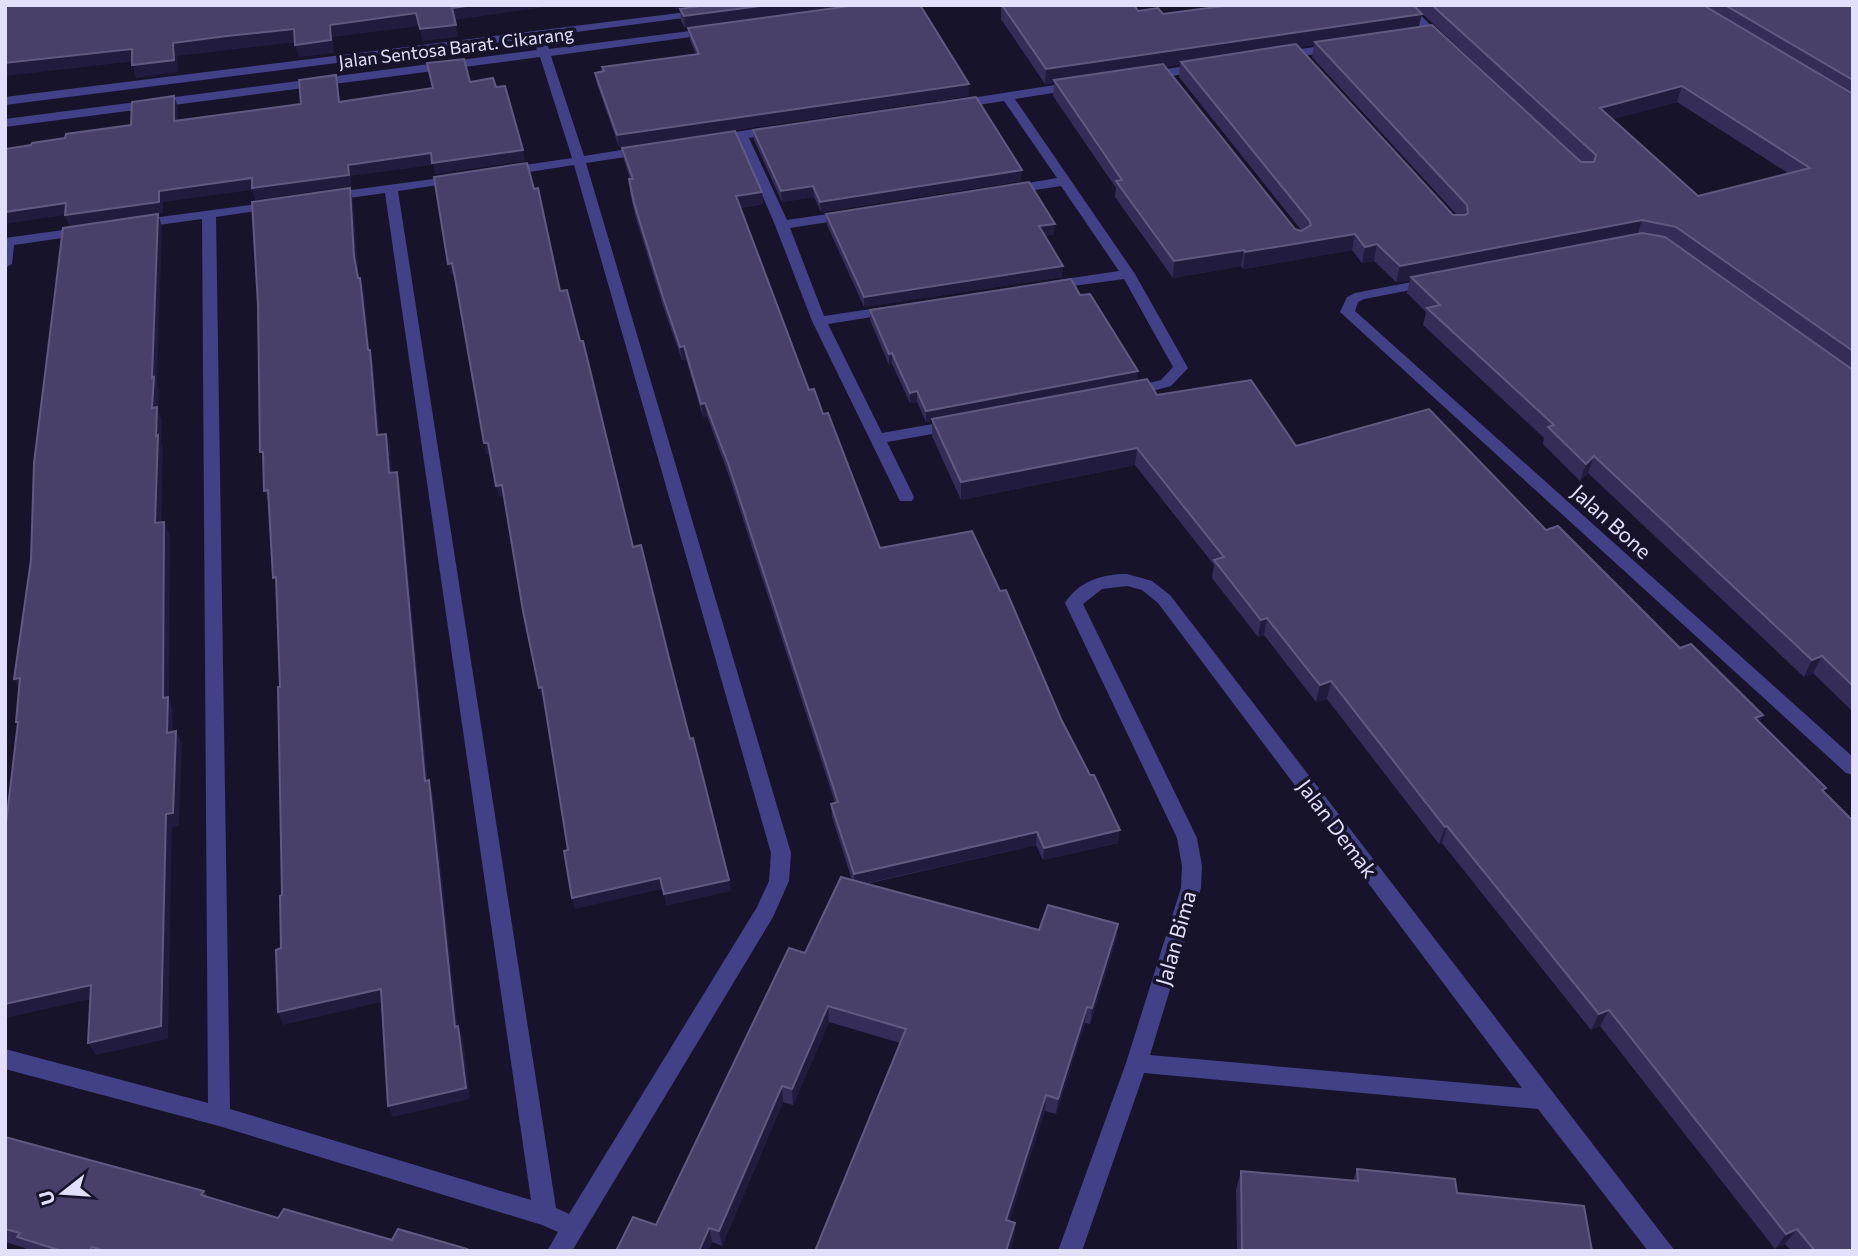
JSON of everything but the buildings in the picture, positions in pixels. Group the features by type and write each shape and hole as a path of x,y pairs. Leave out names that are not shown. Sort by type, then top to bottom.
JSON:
{"street":[{"path":"1403,5 1425,34 1452,52"},
{"name":"Jalan Sentosa Barat. Cikarang","path":"5,101 718,11"},
{"name":"Jalan Sentosa Barat. Cikarang","path":"5,123 721,30"},
{"path":"538,34 579,160 781,853 779,881 766,911 559,1251"},
{"path":"1272,57 1302,58 1352,45"},
{"path":"1140,77 1170,78 1219,65"},
{"path":"940,106 1087,85"},
{"path":"1007,96 1128,274 1181,368 1166,383 1113,395"},
{"path":"701,141 781,129"},
{"path":"741,135 782,225 819,321 906,497"},
{"path":"313,199 660,148"},
{"path":"998,192 1065,181"},
{"path":"391,188 545,1215"},
{"path":"128,225 287,203"},
{"path":"782,225 863,212"},
{"path":"209,214 219,1116"},
{"path":"5,264 7,242 102,229"},
{"path":"1034,288 1128,274"},
{"name":"Jalan Bone","path":"1452,278 1360,296 1352,300 1347,312 1853,768"},
{"path":"819,321 899,309"},
{"path":"879,439 975,421"},
{"name":"Jalan Bima","path":"1070,1251 1137,1063 1191,888 1192,866 1187,838 1076,613 1074,603 1079,594 1116,579"},
{"name":"Jalan Demak","path":"1116,579 1134,580 1150,586 1164,599 1544,1100 1663,1251"},
{"path":"5,1059 219,1116 545,1215 573,1227"},
{"path":"1137,1063 1544,1100"}]}
